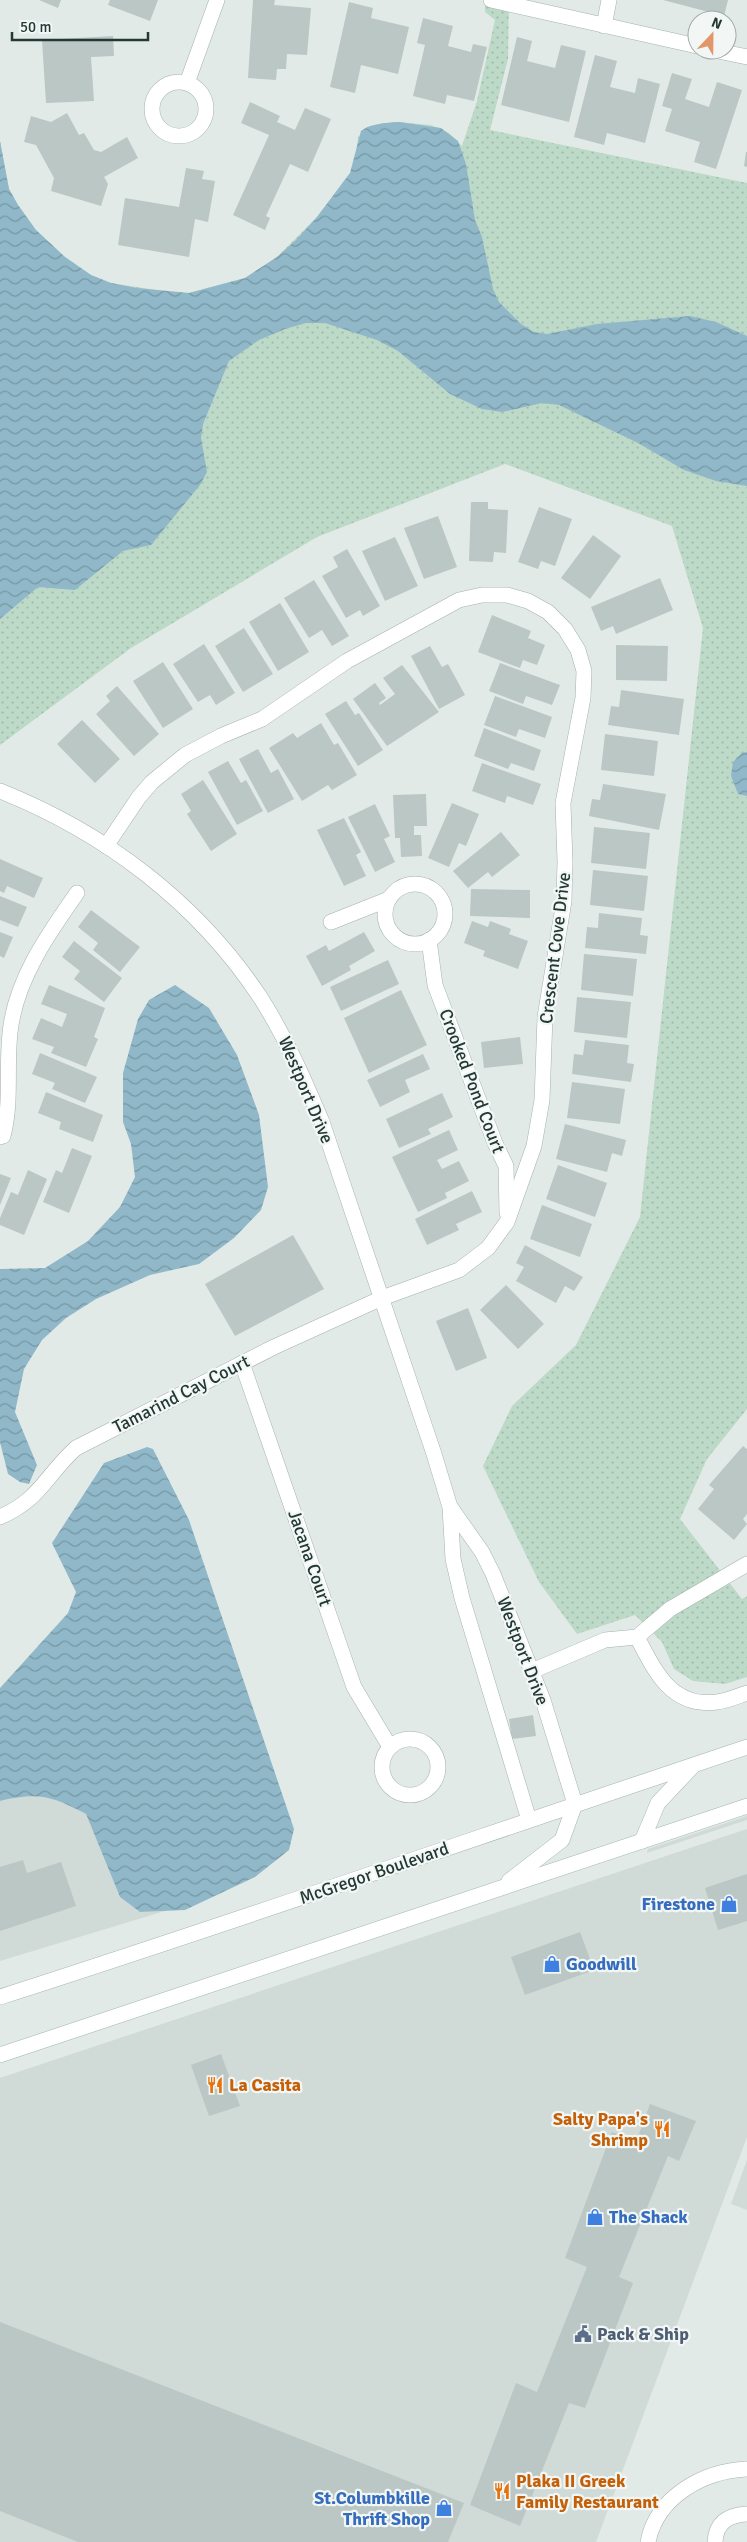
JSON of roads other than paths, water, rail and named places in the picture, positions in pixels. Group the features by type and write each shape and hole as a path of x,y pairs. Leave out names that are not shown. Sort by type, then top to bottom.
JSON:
{"street":[{"path":"186,83 217,0"},
{"path":"490,0 687,44"},
{"path":"604,26 609,0"},
{"name":"Crescent Cove Drive","path":"106,846 139,797 152,782 185,755 221,736 262,719 347,661 393,634 459,600 482,595 507,596 521,599 548,612 565,629 578,650 584,671 584,698 563,804 564,901 544,1017 545,1076 534,1146 507,1222 488,1248 459,1270 382,1298"},
{"name":"Westport Drive","path":"0,791 72,824 106,846 165,890 201,924 230,957 264,1004 302,1074 322,1122 450,1507 453,1560 462,1598 529,1820"},
{"path":"331,922 390,899 400,888 414,884 429,887 440,897 445,916 443,926 429,940 410,943 394,934 386,917 390,899"},
{"path":"0,1137 3,1136 8,1116 5,1031 30,969 51,931 77,893"},
{"name":"Crooked Pond Court","path":"429,940 435,985 494,1142 506,1166 507,1222"},
{"name":"Tamarind Cay Court","path":"0,1517 19,1509 35,1496 61,1461 76,1448 242,1363 382,1298"},
{"name":"Jacana Court","path":"242,1363 354,1688 390,1747"},
{"name":"Westport Drive","path":"450,1507 482,1552 543,1700 575,1804"},
{"path":"532,1671 605,1640 637,1637 670,1609 747,1564"},
{"path":"637,1637 658,1677 678,1695 698,1702 718,1702 747,1693"},
{"name":"McGregor Boulevard","path":"0,1997 193,1936 575,1804 747,1747"},
{"path":"642,1841 658,1803 695,1764"},
{"path":"500,1888 562,1840 575,1804"},
{"path":"1,2053 747,1806"},
{"path":"648,2542 660,2515 674,2498 692,2484 711,2474 747,2469"},
{"path":"715,2542 718,2528 725,2519 735,2515 747,2514"}],"water":[{"path":"399,122 441,128 458,141 466,164 475,220 482,237 493,289 499,302 521,324 534,332 547,334 597,324 690,316 716,322 747,336 747,486 716,481 684,470 638,443 559,405 542,403 502,412 482,409 450,394 398,351 377,340 325,323 306,323 285,329 259,340 229,361 203,424 201,438 207,472 200,485 151,545 123,551 75,590 38,587 0,619 0,141 9,189 36,230 65,257 91,275 111,283 137,288 189,293 245,278 277,257 317,217 350,173 361,131 374,125"},
{"path":"747,752 747,796 738,794 731,776 733,762 742,753"},
{"path":"175,985 209,1008 237,1055 259,1115 268,1187 261,1210 234,1238 199,1264 150,1275 96,1299 66,1318 42,1340 24,1369 15,1412 37,1465 29,1484 20,1482 8,1474 0,1442 0,1269 45,1268 88,1241 120,1207 135,1177 131,1144 123,1122 123,1073 138,1019 149,1000"},
{"path":"147,1447 153,1449 189,1520 294,1829 289,1850 255,1877 185,1910 140,1912 120,1897 86,1814 63,1803 44,1797 13,1798 0,1801 0,1688 68,1613 76,1592 52,1543 104,1463"}],"place":[{"name":"Firestone","path":"729,1904"},
{"name":"Goodwill","path":"552,1964"},
{"name":"La Casita","path":"215,2085"},
{"name":"Salty Papa's Shrimp","path":"662,2129"},
{"name":"The Shack","path":"595,2217"},
{"name":"Pack & Ship","path":"583,2334"},
{"name":"Plaka II Greek Family Restaurant","path":"502,2491"},
{"name":"St.Columbkille Thrift Shop","path":"444,2508"}]}
